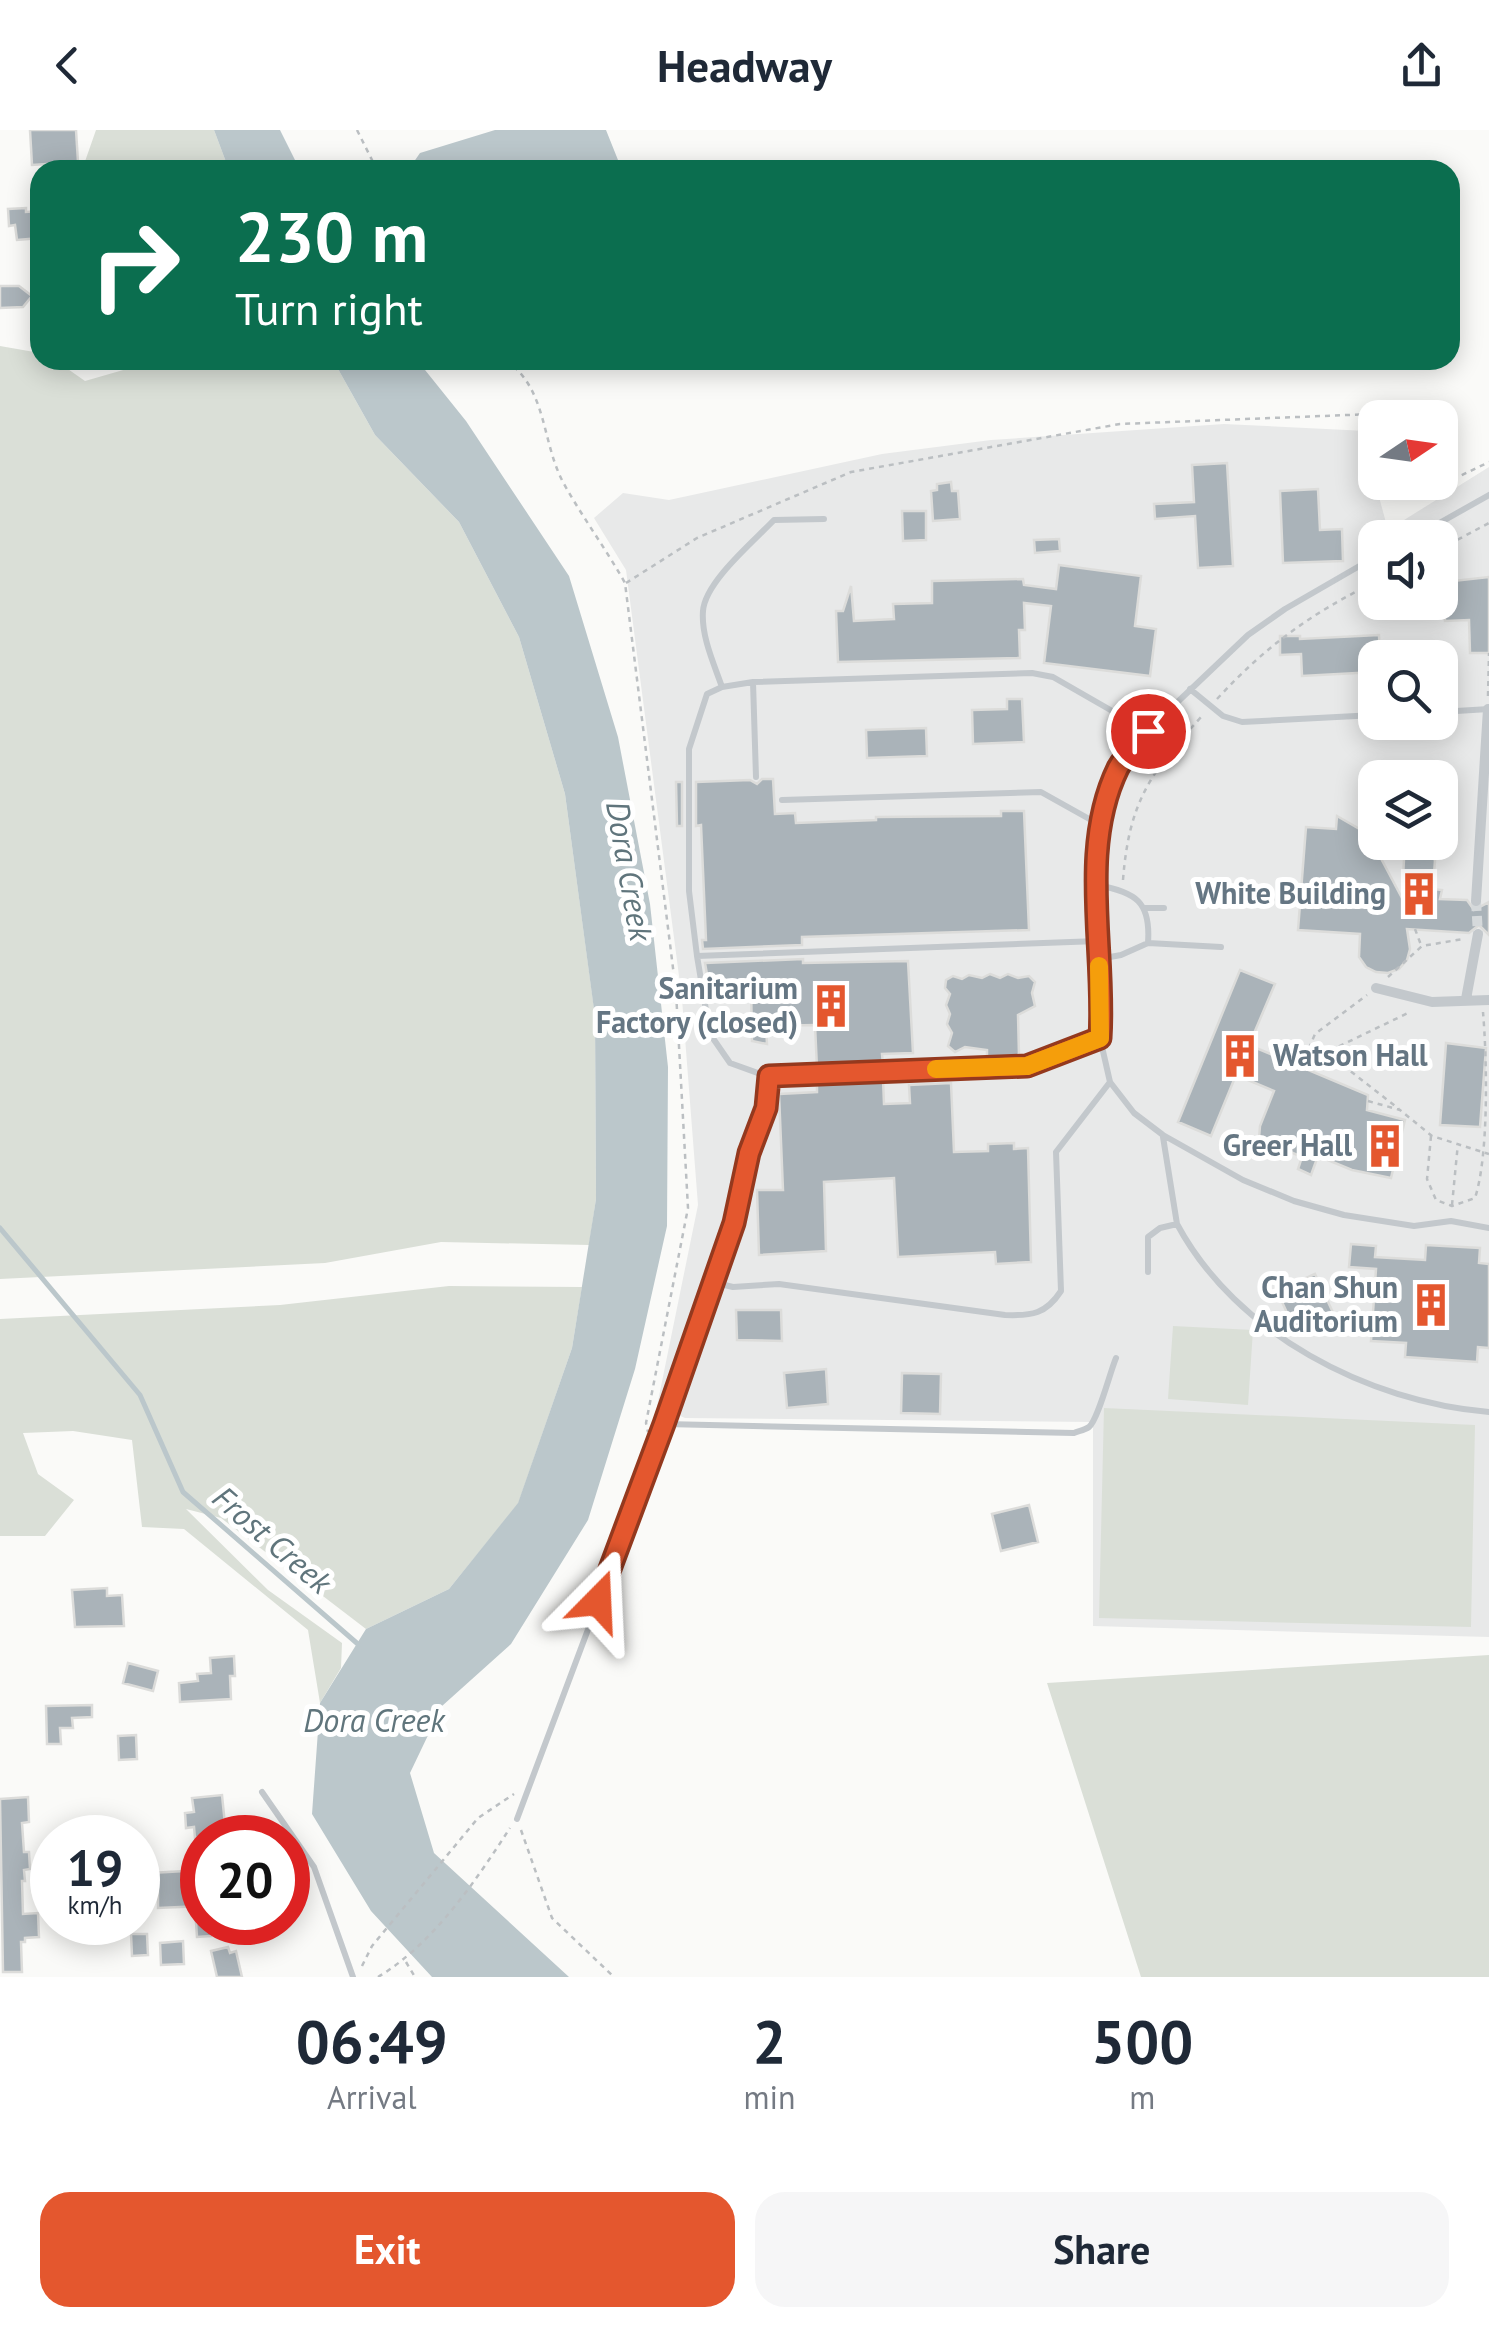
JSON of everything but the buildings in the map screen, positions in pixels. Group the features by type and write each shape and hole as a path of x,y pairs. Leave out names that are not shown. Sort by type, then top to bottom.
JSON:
{"street":[{"path":"1476,901 1489,710"},
{"path":"1466,1000 1478,934"},
{"path":"1376,988 1430,1002 1486,1000"}],"lane":[{"path":"1444,520 1489,495"},
{"path":"722,687 702,612 708,591 774,520 824,519"},
{"path":"1358,568 1248,635 1148,731 1119,766 1100,825 1100,1038 1110,1082 1134,1113 1163,1136 1214,1166 1294,1201 1344,1215 1414,1226 1451,1221 1489,1228"},
{"path":"1100,1038 1027,1066 769,1076 730,1063 710,1034 689,891 689,748 708,694 722,687 754,682 1032,672 1053,676 1148,731"},
{"path":"754,682 756,777"},
{"path":"1190,689 1223,716 1242,722 1358,716"},
{"path":"1458,711 1489,710"},
{"path":"782,800 1041,792 1100,825"},
{"path":"1097,885 1122,890 1146,908 1164,908"},
{"path":"1146,908 1148,944"},
{"path":"698,956 1098,941"},
{"path":"1099,959 1148,944 1222,947"},
{"path":"517,1819 734,1223 749,1153 766,1108 769,1076"},
{"path":"712,1282 733,1287 778,1284 1005,1315 1024,1316 1050,1308 1061,1290 1056,1152 1110,1082"},
{"path":"1163,1136 1178,1224 1190,1249 1221,1286 1292,1346 1388,1392 1454,1409 1489,1412"},
{"path":"1148,1272 1148,1237 1160,1228 1178,1224"},
{"path":"664,1424 1074,1433 1090,1427 1099,1413 1116,1358"},
{"path":"262,1792 314,1867 356,1977"}],"path":[{"path":"357,130 372,160"},
{"path":"520,370 534,389 562,481 625,583 676,992 688,1208 646,1423 653,1454"},
{"path":"625,583 697,538 851,472 1120,424 1358,414"},
{"path":"1458,477 1489,462"},
{"path":"1458,539 1489,523"},
{"path":"1488,652 1489,710"},
{"path":"1415,930 1422,946"},
{"path":"1431,1136 1426,1179 1436,1200 1452,1206 1475,1198 1481,1184 1484,1150 1486,1000"},
{"path":"1303,1061 1430,1002"},
{"path":"1321,1055 1349,1070 1431,1136 1489,1154"},
{"path":"1368,1101 1400,1110"},
{"path":"1452,1206 1458,1142"},
{"path":"356,1977 372,1946 478,1818 529,1784"},
{"path":"378,1977 405,1960 481,1873 517,1819"},
{"path":"517,1819 552,1918 614,1977"},
{"path":"405,1960 415,1977"}],"shaded area":[{"path":"96,130 214,130 225,160 86,160"},
{"path":"0,346 30,351 30,370 69,370 85,381 123,370 339,370 375,435 459,522 519,637 565,794 595,1016 596,1199 589,1245 441,1242 325,1263 0,1279"},
{"path":"1224,424 1358,431 1358,500 1380,500 1385,520 1358,520 1358,620 1458,620 1458,520 1404,520 1436,500 1458,500 1458,486 1489,467 1489,1637 1093,1626 1093,1422 685,1418 657,1406 698,1205 682,999 626,570 594,518 623,493 669,500 882,454 991,440"},
{"path":"449,1286 582,1287 572,1348 518,1504 449,1589 366,1629 221,1518 186,1509 268,1590 342,1643 341,1668 320,1703 308,1630 184,1529 142,1527 132,1440 73,1431 23,1433 38,1474 74,1500 45,1536 0,1536 0,1319 280,1305"},
{"path":"1173,1326 1253,1330 1248,1405 1168,1399"},
{"path":"1104,1408 1475,1425 1471,1627 1099,1618"},
{"path":"1489,1655 1489,1977 1141,1977 1047,1683"}],"water":[{"path":"214,130 280,130 295,160 225,160"},
{"path":"495,130 606,130 618,160 415,160 420,153"},
{"name":"Dora Creek","path":"339,370 425,370 466,421 569,576 618,737 650,904 668,1067 667,1226 635,1369 588,1520 511,1644 442,1706 410,1773 434,1853 569,1977 432,1977 371,1911 312,1814 320,1703 366,1629 449,1589 518,1503 572,1348 596,1199 595,1017 565,794 519,637 459,522 375,435"}],"waterway":[{"name":"Frost Creek","path":"0,1228 140,1395 183,1492 359,1645"}],"tunnel":[{"path":"1476,901 1478,934"}],"slow traffic":[{"path":"936,1069 1027,1066 1100,1038 1099,966"}],"place":[{"name":"White Building","path":"1419,894"},
{"name":"Sanitarium Factory (closed)","path":"831,1006"},
{"name":"Watson Hall","path":"1240,1056"},
{"name":"Greer Hall","path":"1385,1146"},
{"name":"Chan Shun Auditorium","path":"1431,1305"}],"route":[{"path":"598,1601 734,1223 749,1153 766,1108 769,1076 1027,1066 1100,1038 1100,825 1119,766 1148,731"}]}
